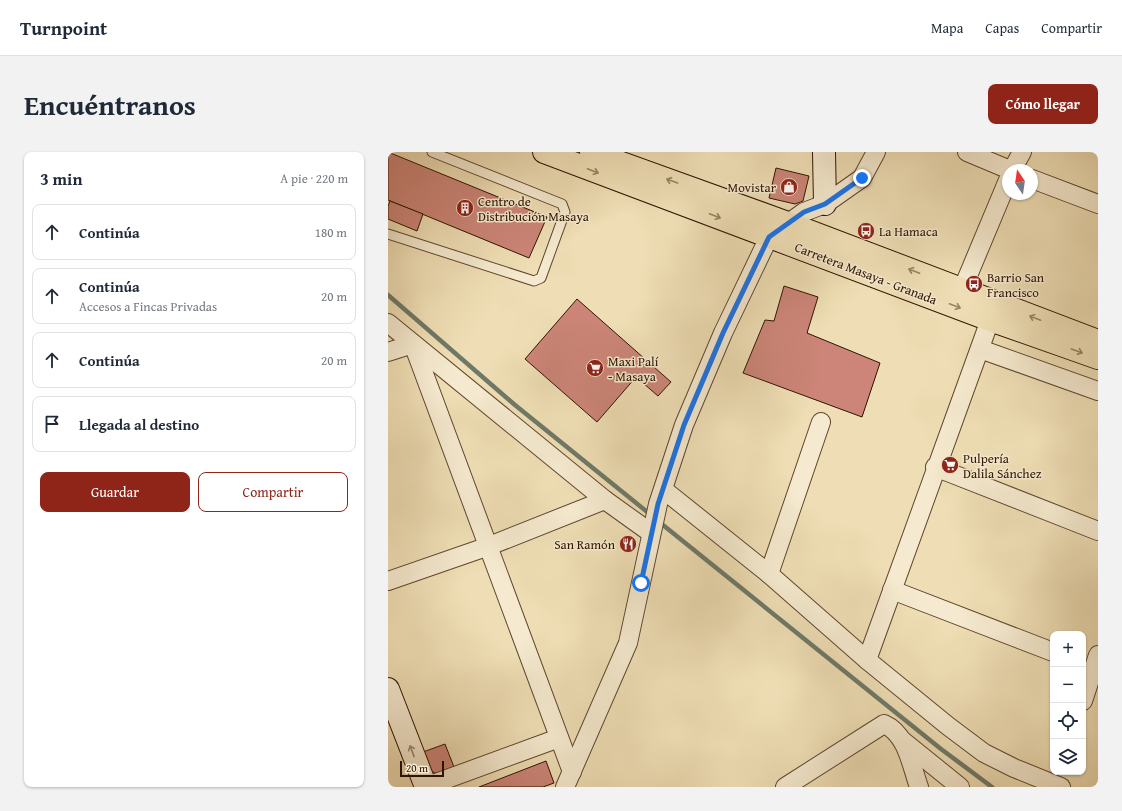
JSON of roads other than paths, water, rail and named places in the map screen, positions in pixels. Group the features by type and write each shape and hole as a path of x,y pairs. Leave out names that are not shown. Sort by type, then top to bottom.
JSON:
{"highway":[{"name":"Carretera Masaya - Granada","path":"544,152 990,320 1098,358"},
{"name":"Carretera Masaya - Granada","path":"591,152 788,223 1098,341"}],"street":[{"path":"824,152 825,204"},
{"path":"569,779 628,643 652,529 684,425 723,333 769,237 804,212 825,204 862,178 876,152"},
{"path":"967,152 1002,166"},
{"path":"1015,164 1022,152"},
{"path":"1038,181 1098,204"},
{"path":"962,290 1002,194"},
{"path":"868,660 935,467 990,320"},
{"path":"388,323 605,500 652,529"},
{"path":"388,352 413,344"},
{"path":"413,344 559,738 569,779"},
{"path":"980,349 1098,391"},
{"path":"769,574 821,422"},
{"path":"935,467 1098,531"},
{"path":"661,497 769,574 868,660 948,726 984,753 1014,768 1060,782"},
{"path":"388,580 489,546 605,500"},
{"path":"892,590 1050,651"},
{"path":"1086,691 1093,664"},
{"path":"388,689 426,787 559,738"},
{"path":"785,787 884,724 893,728 902,739 960,787"},
{"path":"902,739 919,787"}],"lane":[{"path":"388,234 534,281 541,278 565,212 562,204 453,156 432,152"}],"waterway":[{"path":"388,295 515,405 651,515"},
{"path":"658,521 941,749 992,787"}],"place":[{"name":"Movistar","path":"789,187"},
{"name":"Centro de Distribución Masaya","path":"465,208"},
{"name":"La Hamaca","path":"866,231"},
{"name":"Barrio San Francisco","path":"974,284"},
{"name":"Maxi Palí - Masaya","path":"595,368"},
{"name":"Pulpería Dalila Sánchez","path":"950,465"},
{"name":"San Ramón","path":"628,544"}]}
